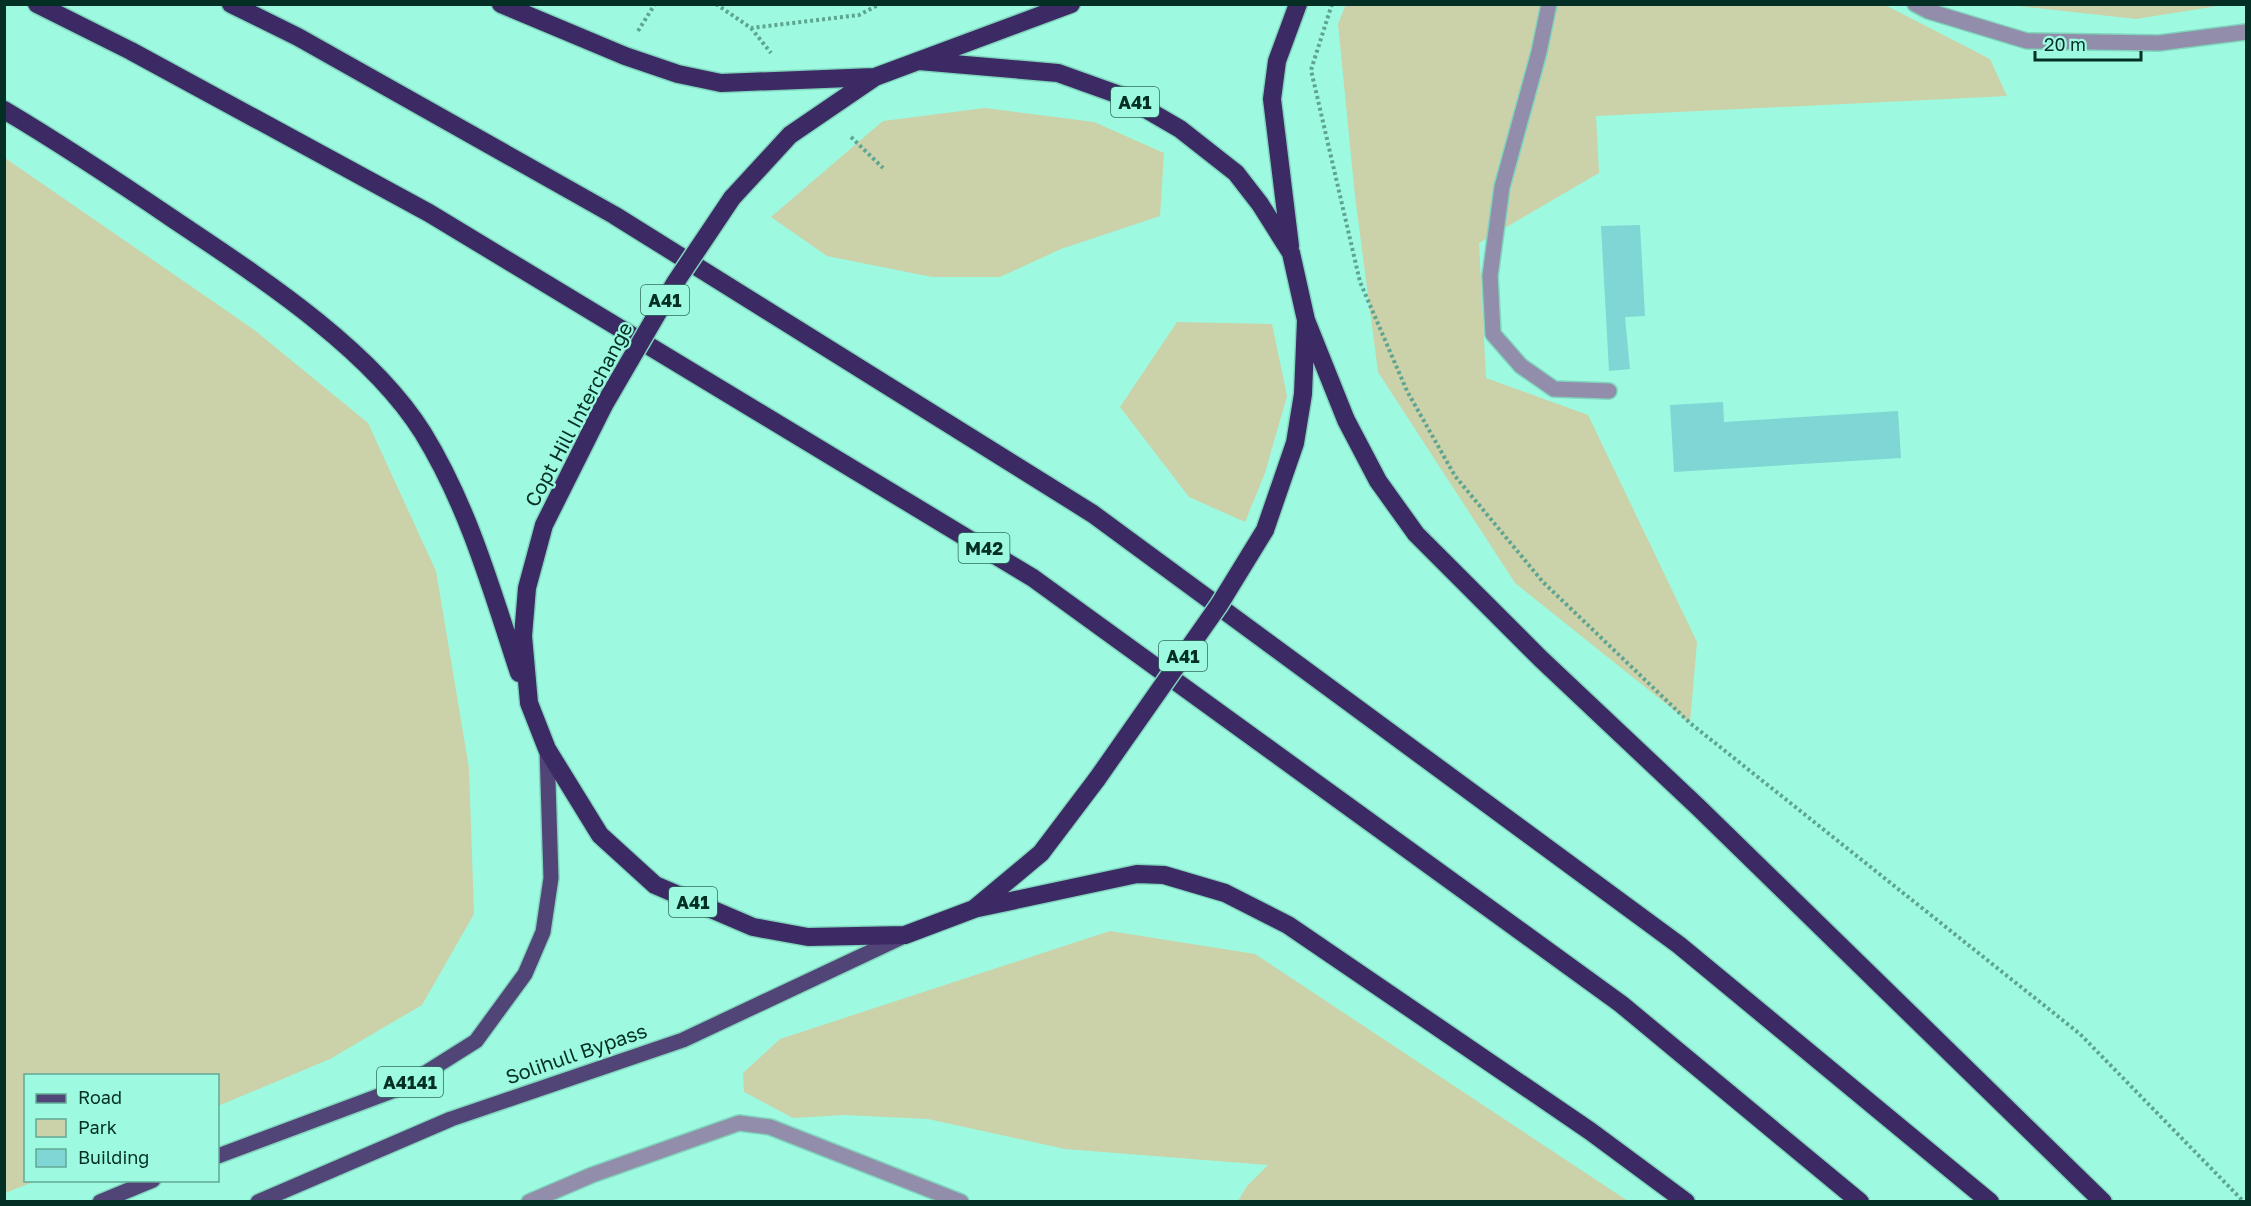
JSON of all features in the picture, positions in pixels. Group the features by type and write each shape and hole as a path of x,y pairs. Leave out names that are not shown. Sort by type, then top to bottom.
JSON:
{"highway":[{"name":"M42","path":"37,4 131,51 429,213 1033,578 1621,1004 1860,1202"},
{"path":"231,4 298,37 614,215 1094,514 1679,945 1990,1202"},
{"path":"501,4 624,56 678,74 721,83 875,77"},
{"name":"A41","path":"919,61 1071,4"},
{"name":"A41","path":"1291,254 1272,99 1277,61 1298,4"},
{"name":"Copt Hill Interchange","path":"919,61 1058,73 1125,97 1180,129 1236,173 1260,204 1291,254 1306,320 1303,394 1295,443 1265,530 1219,605 1097,779 1041,852 974,909 904,935 808,937 753,927 655,885 600,835 546,749 529,703 523,636 527,588 544,525 604,405 675,283 732,198 790,135 875,77 919,61"},
{"path":"4,110 235,260 312,316 379,379 422,431 468,519 529,703"},
{"path":"1306,320 1347,420 1378,481 1416,534 1541,659 1698,807 2103,1202"},
{"path":"974,909 1137,874 1164,875 1225,893 1288,925 1590,1131 1686,1202"}],"main road":[{"name":"A4141","path":"219,1156 403,1087 476,1041 525,974 543,932 551,878 546,749"},
{"name":"Solihull Bypass","path":"258,1202 451,1119 683,1040 904,935"},
{"path":"100,1202 148,1182"}],"street":[{"path":"1549,4 1539,51 1502,187 1490,276 1493,334 1521,366 1554,389 1610,392"},
{"path":"1914,4 1928,11 2027,41 2159,43 2247,32"},
{"path":"529,1202 592,1175 739,1123 771,1126 961,1202"}],"path":[{"path":"645,18 655,4"},
{"path":"716,4 751,28 775,58"},
{"path":"751,28 859,15 880,4"},
{"path":"1332,4 1311,70 1360,282 1407,391 1455,476 1543,582 1690,723 2080,1034 2244,1202"},
{"path":"851,137 883,168"}],"green space":[{"path":"1346,4 1885,5 1990,59 2007,96 1596,116 1599,173 1479,243 1486,378 1588,415 1697,642 1690,723 1515,583 1378,372 1355,196 1338,24"},
{"path":"2224,4 2136,19 2009,5"},
{"path":"985,108 1094,122 1164,153 1160,216 1061,249 1000,277 932,277 827,256 771,217 883,121"},
{"path":"5,158 253,329 368,423 436,571 469,768 474,914 422,1005 330,1059 219,1106 219,1074 24,1074 24,1182 33,1182 5,1193"},
{"path":"1177,322 1272,324 1287,396 1265,473 1245,522 1189,497 1120,407"},
{"path":"1110,931 1255,954 1628,1201 1238,1201 1247,1186 1268,1165 1065,1149 928,1119 844,1115 793,1118 744,1092 743,1073 780,1039"}],"building":[{"path":"1640,225 1645,316 1625,317 1630,369 1609,371 1601,226"},
{"path":"1723,402 1724,422 1898,411 1901,458 1674,472 1670,405"}]}
